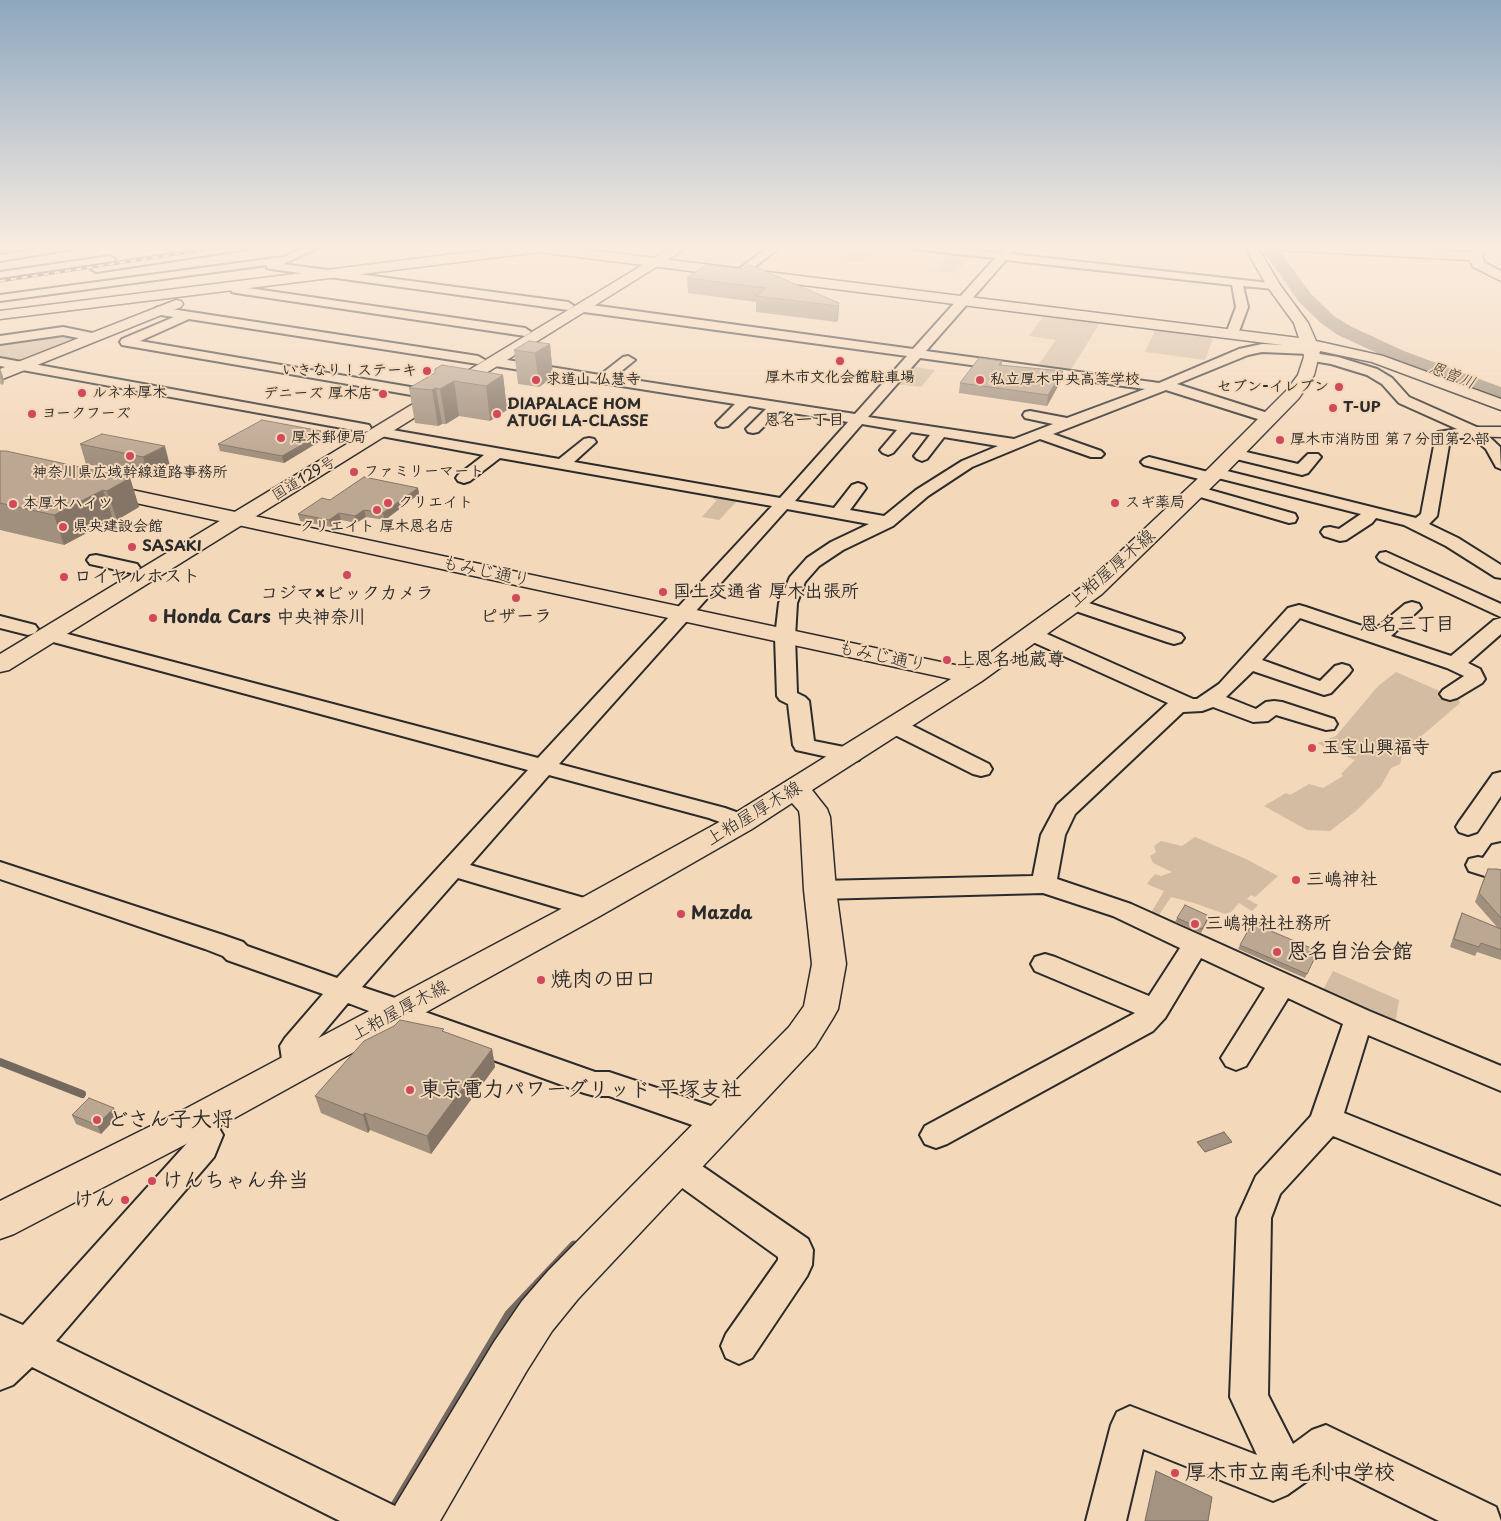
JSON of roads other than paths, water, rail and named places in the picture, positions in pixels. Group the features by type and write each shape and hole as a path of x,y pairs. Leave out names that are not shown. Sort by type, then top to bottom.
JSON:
{"main road":[{"path":"0,375 143,317"},
{"name":"国道129号","path":"373,430 422,393 486,361 526,332 556,317"},
{"name":"国道129号","path":"0,646 39,632 559,317"},
{"path":"1098,317 1232,334 1311,351 1377,360 1501,405"},
{"path":"1297,317 1301,323 1311,351"},
{"name":"上粕屋厚木線","path":"0,1221 198,1120 589,908 796,790 972,676 1094,589 1293,394 1306,375 1311,351"},
{"path":"1476,432 1501,432"},
{"name":"もみじ通り","path":"78,484 972,676"},
{"name":"国道129号","path":"0,665 39,632 131,568 230,516"},
{"path":"413,1521 537,1316 569,1278 802,1037 821,1009 829,964 820,890 815,817 813,809 796,790"}],"street":[{"path":"184,317 126,342 422,393"},
{"path":"202,317 1014,444"},
{"path":"417,317 526,332"},
{"path":"648,317 1162,386 1269,418"},
{"path":"298,1066 295,1046 343,990 681,614 784,503 949,317"},
{"path":"1232,334 1238,317"},
{"path":"0,340 63,331 93,337"},
{"path":"851,755 804,745 798,701 787,696 785,637 788,603 796,581 813,562 837,546 887,522 942,479 967,464 1068,422 1262,348 1311,351 1372,372 1387,381 1404,400 1476,432 1492,447 1501,464"},
{"path":"603,379 628,360"},
{"path":"0,362 887,522"},
{"path":"604,394 620,382"},
{"path":"723,423 746,402"},
{"path":"753,429 776,406"},
{"path":"1030,415 1068,422"},
{"path":"888,450 907,427"},
{"path":"922,456 940,432"},
{"path":"1419,524 1428,516 1430,510 1443,435 1476,432"},
{"path":"1039,434 1096,454"},
{"path":"562,464 589,442"},
{"path":"464,478 498,452"},
{"path":"1233,454 1311,462"},
{"path":"1155,463 1207,480 1289,518"},
{"path":"1207,480 1430,510"},
{"path":"839,513 858,488"},
{"path":"1377,504 1452,542 1501,573"},
{"path":"1341,536 1366,519 1377,504"},
{"path":"96,560 131,568"},
{"path":"1389,560 1438,584 1501,611"},
{"path":"1074,604 1168,640"},
{"path":"1377,638 1412,608"},
{"path":"1044,884 1053,835 1066,810 1177,706 1202,705 1226,688 1295,612 1299,611 1454,664 1473,673 1475,679 1450,694"},
{"path":"0,622 544,766 717,813 742,822"},
{"path":"1454,664 1491,628"},
{"path":"1031,634 1189,705"},
{"path":"1248,662 1335,681"},
{"path":"1212,699 1253,716 1260,716 1276,704 1326,724"},
{"path":"895,726 981,769"},
{"path":"1468,827 1501,778"},
{"path":"1478,865 1488,869 1501,851"},
{"path":"452,868 589,908"},
{"path":"0,870 214,942 233,949 237,953 400,1011 415,1020 595,1084 609,1084 721,1122"},
{"path":"820,890 1044,884 1122,910 1359,1019 1501,1079"},
{"path":"943,1124 1143,1023 1155,1010 1196,944"},
{"path":"1045,964 1155,1010"},
{"path":"1236,1058 1282,984"},
{"path":"1286,1472 1249,1397 1254,1218 1267,1186 1321,1128 1326,1119 1359,1019"},
{"path":"1326,1119 1501,1191"},
{"path":"0,1372 14,1339 203,1148 207,1135 198,1120"},
{"path":"678,1167 796,1250 795,1266 740,1346"},
{"path":"14,1339 383,1521"},
{"path":"1106,1521 1130,1425 1273,1480 1326,1444 1482,1521"}],"waterway":[{"name":"恩曽川","path":"1325,317 1345,331 1397,355 1501,394"},
{"path":"0,1062 82,1094"},
{"path":"395,1505 509,1314 574,1245"}],"place":[{"name":"厚木市文化会館駐車場","path":"840,361"},
{"name":"いきなり！ステーキ","path":"427,371"},
{"name":"求道山 仏慧寺","path":"536,380"},
{"name":"私立厚木中央高等学校","path":"980,380"},
{"name":"セブン-イレブン","path":"1339,387"},
{"name":"ルネ本厚木","path":"82,393"},
{"name":"デニーズ 厚木店","path":"383,394"},
{"name":"T-UP","path":"1333,408"},
{"name":"ヨークフーズ","path":"32,414"},
{"name":"DIAPALACE HOM ATUGI LA-CLASSE","path":"497,414"},
{"name":"厚木郵便局","path":"281,438"},
{"name":"厚木市消防団 第７分団第２部","path":"1280,440"},
{"name":"神奈川県広域幹線道路事務所","path":"130,456"},
{"name":"ファミリーマート","path":"354,472"},
{"name":"クリエイト","path":"388,503"},
{"name":"スギ薬局","path":"1115,503"},
{"name":"本厚木ハイツ","path":"13,504"},
{"name":"クリエイト 厚木恩名店","path":"377,510"},
{"name":"県央建設会館","path":"63,527"},
{"name":"SASAKI","path":"132,547"},
{"name":"コジマ×ビックカメラ","path":"347,575"},
{"name":"ロイヤルホスト","path":"64,577"},
{"name":"国土交通省 厚木出張所","path":"663,592"},
{"name":"ピザーラ","path":"516,598"},
{"name":"Honda Cars 中央神奈川","path":"153,618"},
{"name":"上恩名地蔵尊","path":"947,660"},
{"name":"玉宝山興福寺","path":"1312,748"},
{"name":"三嶋神社","path":"1296,880"},
{"name":"Mazda","path":"681,914"},
{"name":"三嶋神社社務所","path":"1195,924"},
{"name":"恩名自治会館","path":"1277,952"},
{"name":"焼肉の田口","path":"541,980"},
{"name":"東京電力パワーグリッド 平塚支社","path":"410,1090"},
{"name":"どさん子大将","path":"97,1120"},
{"name":"けんちゃん弁当","path":"152,1181"},
{"name":"けん","path":"125,1200"},
{"name":"厚木市立南毛利中学校","path":"1175,1473"}],"district":[{"name":"恩名一丁目","path":"804,421"},
{"name":"恩名三丁目","path":"1407,625"}]}
